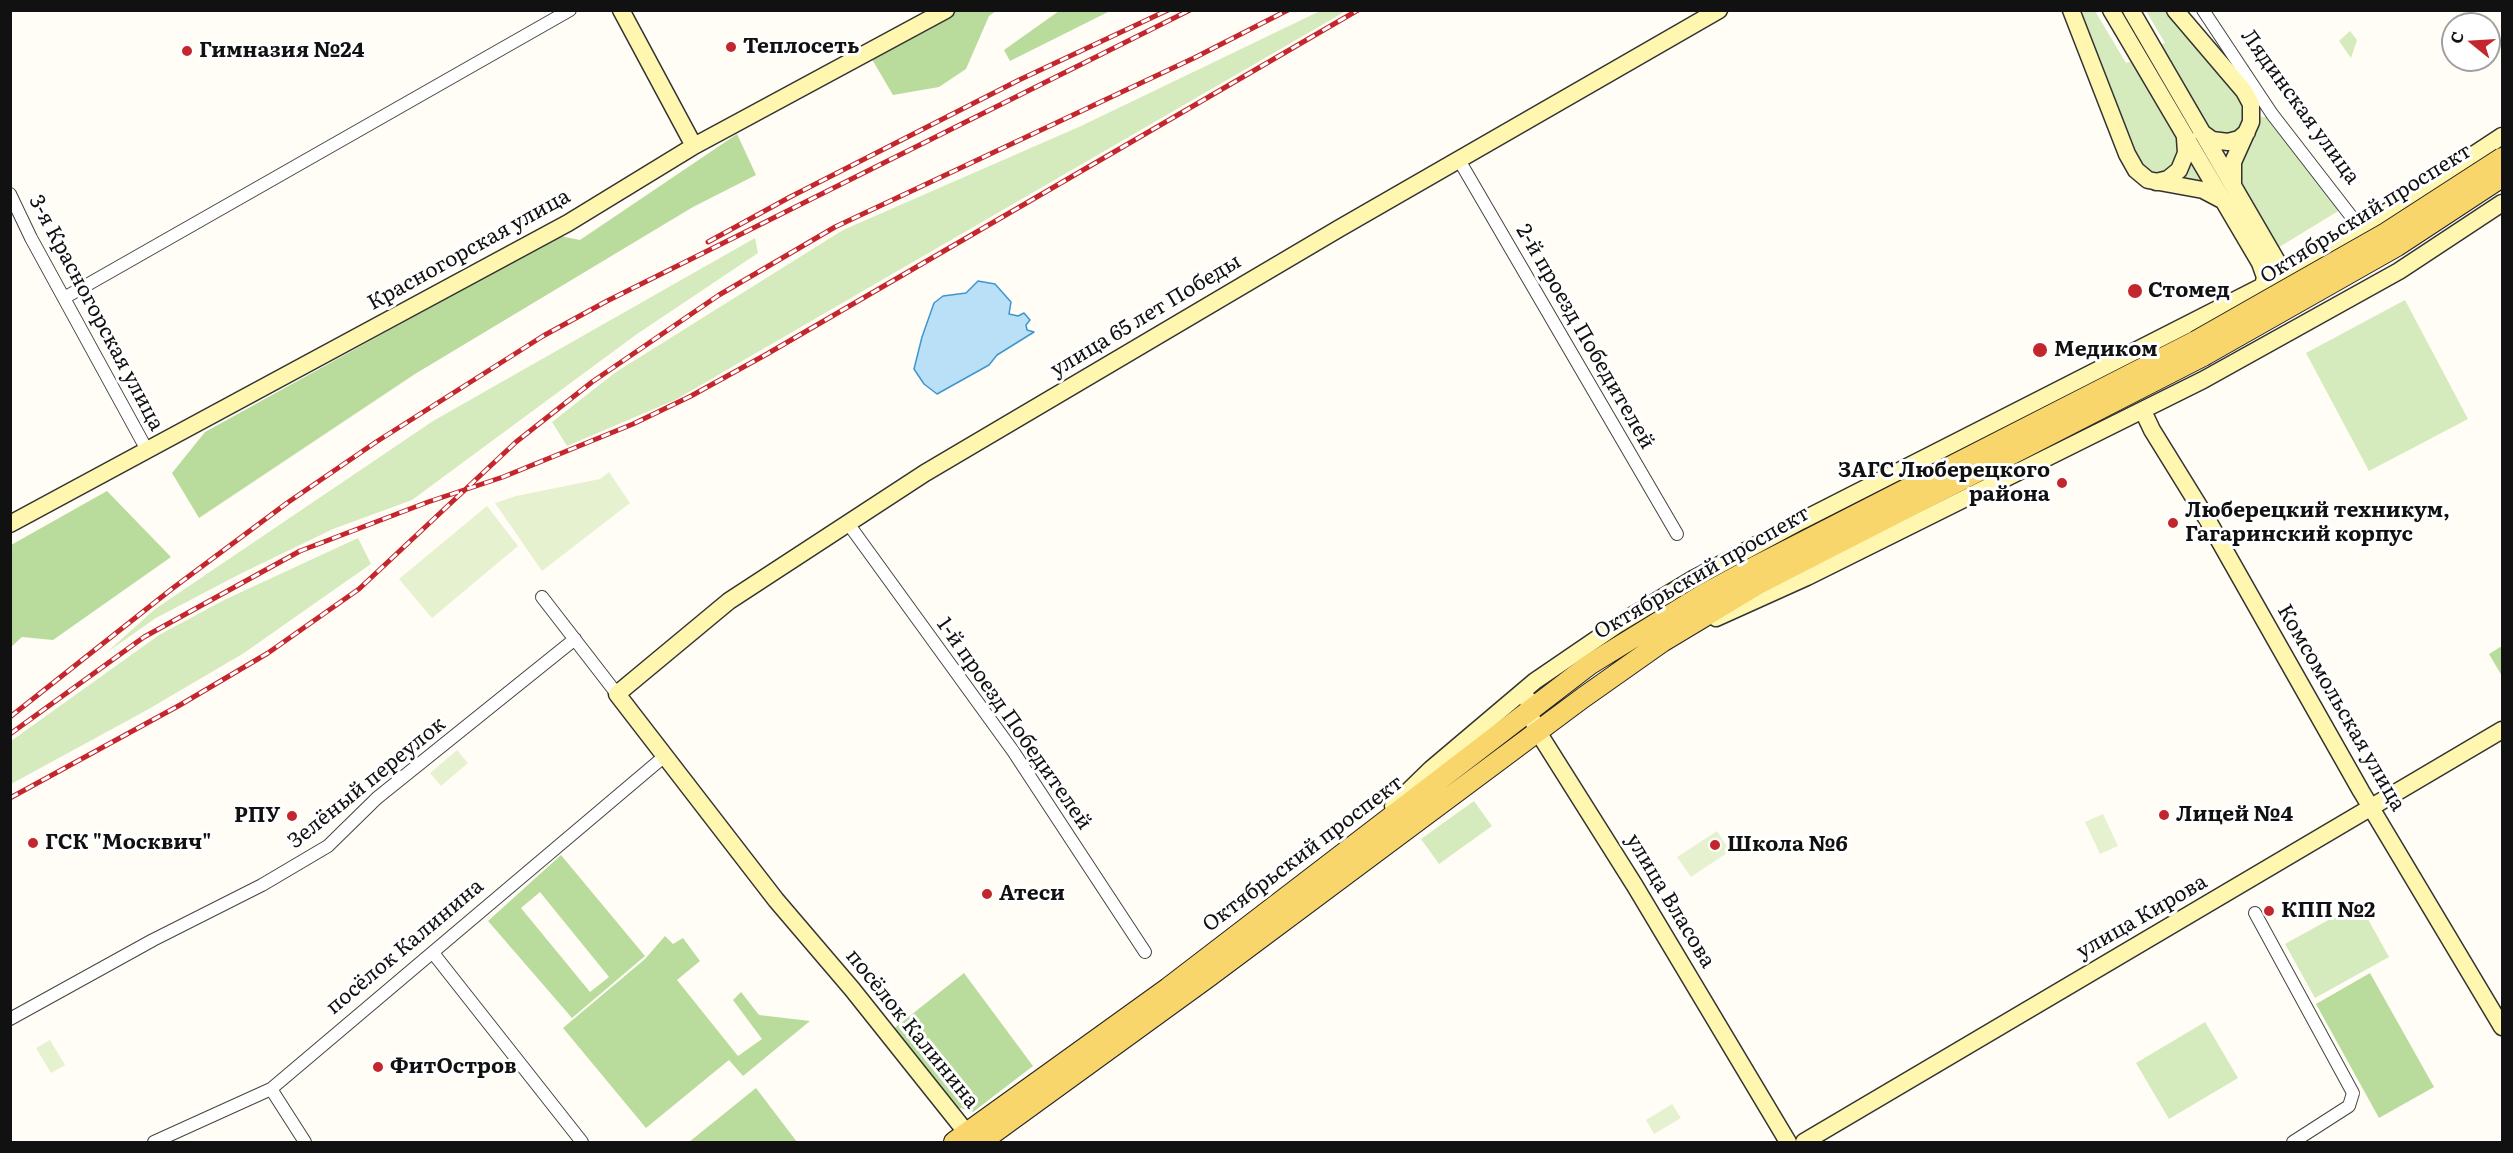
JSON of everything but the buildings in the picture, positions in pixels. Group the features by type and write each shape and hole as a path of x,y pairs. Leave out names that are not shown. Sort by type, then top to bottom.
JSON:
{"main road":[{"path":"621,10 694,146"},
{"name":"Красногорская улица","path":"10,524 568,223 694,146 946,10"},
{"name":"улица 65 лет Победы","path":"617,694 729,601 847,522 935,467 1719,10"},
{"path":"2070,10 2127,154 2139,174 2152,181 2208,192 2224,203"},
{"path":"2111,10 2260,263 2265,277 2263,286"},
{"path":"2132,10 2200,132 2284,273 2307,321"},
{"name":"Лядинская улица","path":"2175,10 2248,98 2252,116 2247,132"},
{"path":"2200,132 2208,139 2224,142 2234,141 2247,132"},
{"path":"2235,190 2232,168 2247,132"},
{"path":"2152,181 2168,180 2180,170 2186,153 2183,133"},
{"path":"1336,861 1431,770 1535,681 1617,625 1753,546 2263,286 2500,145"},
{"path":"2500,145 2485,155 2483,169 2488,182 2502,191"},
{"name":"Октябрьский проспект","path":"968,1140 1336,861 1589,665 1704,594 2200,349 2386,233 2500,145"},
{"name":"Октябрьский проспект","path":"968,1140 1662,642 1760,583 2397,246 2502,177"},
{"path":"1662,642 1807,577 2203,380 2399,271 2502,203"},
{"name":"Комсомольская улица","path":"2143,411 2370,806 2502,1027"},
{"path":"1528,711 1535,681"},
{"name":"посёлок Калинина","path":"617,694 776,900 852,989 968,1140"},
{"name":"улица Власова","path":"1528,711 1538,732 1635,886 1788,1143"},
{"name":"улица Кирова","path":"1804,1143 2370,806 2502,730"}],"street":[{"path":"64,298 570,10"},
{"name":"Лядинская улица","path":"2203,10 2268,108 2361,229"},
{"name":"2-й проезд Победителей","path":"1459,160 1677,534"},
{"name":"3-я Красногорская улица","path":"10,194 31,238 147,450"},
{"name":"1-й проезд Победителей","path":"847,522 1013,752 1145,952"},
{"name":"посёлок Калинина","path":"542,597 617,694"},
{"name":"Зелёный переулок","path":"10,1019 153,940 261,885 328,846 377,798 574,639"},
{"name":"посёлок Калинина","path":"154,1143 271,1089 666,755"},
{"path":"2255,913 2353,1093 2349,1106 2293,1143"},
{"path":"433,953 582,1143"},
{"path":"271,1089 305,1143"}],"green space":[{"path":"952,11 996,11 989,16 966,69 939,87 893,95 870,56"},
{"path":"1059,11 1110,11 1010,61 1004,50"},
{"path":"1320,11 1346,11 675,400 567,446 552,422 616,372 843,230 1081,126"},
{"path":"2077,11 2095,11 2126,63 2132,61 2180,142 2176,168 2153,175 2140,166"},
{"path":"2146,11 2167,11 2243,101 2244,125 2232,136 2209,132 2158,45 2165,43"},
{"path":"2350,31 2357,40 2351,58 2339,41"},
{"path":"2258,117 2266,117 2340,210 2276,249 2242,191 2237,173"},
{"path":"737,134 756,175 693,207 415,374 199,518 172,473 205,432 560,236 580,240"},
{"path":"2189,158 2206,184 2176,182"},
{"path":"755,238 758,253 637,334 412,500 333,529 240,574 156,618 106,653 155,609 433,421"},
{"path":"2405,300 2468,419 2369,471 2306,353"},
{"path":"609,472 630,503 542,571 495,503 516,496 600,479"},
{"path":"107,491 171,557 53,640 22,637 11,647 11,545"},
{"path":"487,506 518,546 432,618 399,579"},
{"path":"358,538 371,564 244,653 147,710 11,784 11,741 159,635 224,600"},
{"path":"2502,646 2502,676 2489,654"},
{"path":"457,750 468,763 441,786 430,773"},
{"path":"1474,801 1492,826 1439,864 1421,839"},
{"path":"2103,814 2118,846 2100,854 2085,822"},
{"path":"1717,831 1730,851 1691,877 1677,857"},
{"path":"561,855 645,956 572,1018 488,921","holes":["540,892 609,977 590,992 521,908"]},
{"path":"2359,903 2389,957 2315,998 2285,944"},
{"path":"665,936 673,944 683,938 700,961 677,980 738,1056 762,1039 733,1000 741,992 759,1015 810,1021 743,1076 729,1060 646,1128 563,1028 645,959"},
{"path":"964,973 1033,1066 973,1112 957,1107 892,1030"},
{"path":"2370,973 2434,1087 2379,1118 2316,1004"},
{"path":"2205,1022 2238,1078 2169,1119 2136,1063"},
{"path":"50,1040 65,1065 51,1073 36,1048"},
{"path":"756,1088 797,1142 689,1142"},
{"path":"1672,1104 1681,1118 1654,1134 1646,1120"}],"water":[{"path":"978,281 995,284 1011,302 1009,314 1018,316 1024,313 1030,320 1026,325 1027,330 1034,332 997,355 989,365 937,394 924,384 914,369 934,303 943,296 966,293"}],"railway":[{"path":"708,242 790,197 1019,80 1168,10"},
{"path":"10,717 173,588 287,503 376,442 543,336 607,301 1190,10"},
{"path":"10,798 180,705 268,653 359,589 516,442 592,382 719,295 835,227 1194,58 1288,10"},
{"path":"10,734 144,637 300,551 428,502 503,477 633,424 691,396 1358,10"}],"place":[{"name":"Теплосеть","path":"731,47"},
{"name":"Гимназия №24","path":"187,51"},
{"name":"Стомед","path":"2135,291"},
{"name":"Медиком","path":"2040,350"},
{"name":"ЗАГС Люберецкого района","path":"2062,483"},
{"name":"Люберецкий техникум, Гагаринский корпус","path":"2173,523"},
{"name":"Лицей №4","path":"2164,815"},
{"name":"РПУ","path":"292,816"},
{"name":"ГСК \"Москвич\"","path":"33,843"},
{"name":"Школа №6","path":"1715,845"},
{"name":"Атеси","path":"987,894"},
{"name":"КПП №2","path":"2269,911"},
{"name":"ФитОстров","path":"378,1067"}]}
